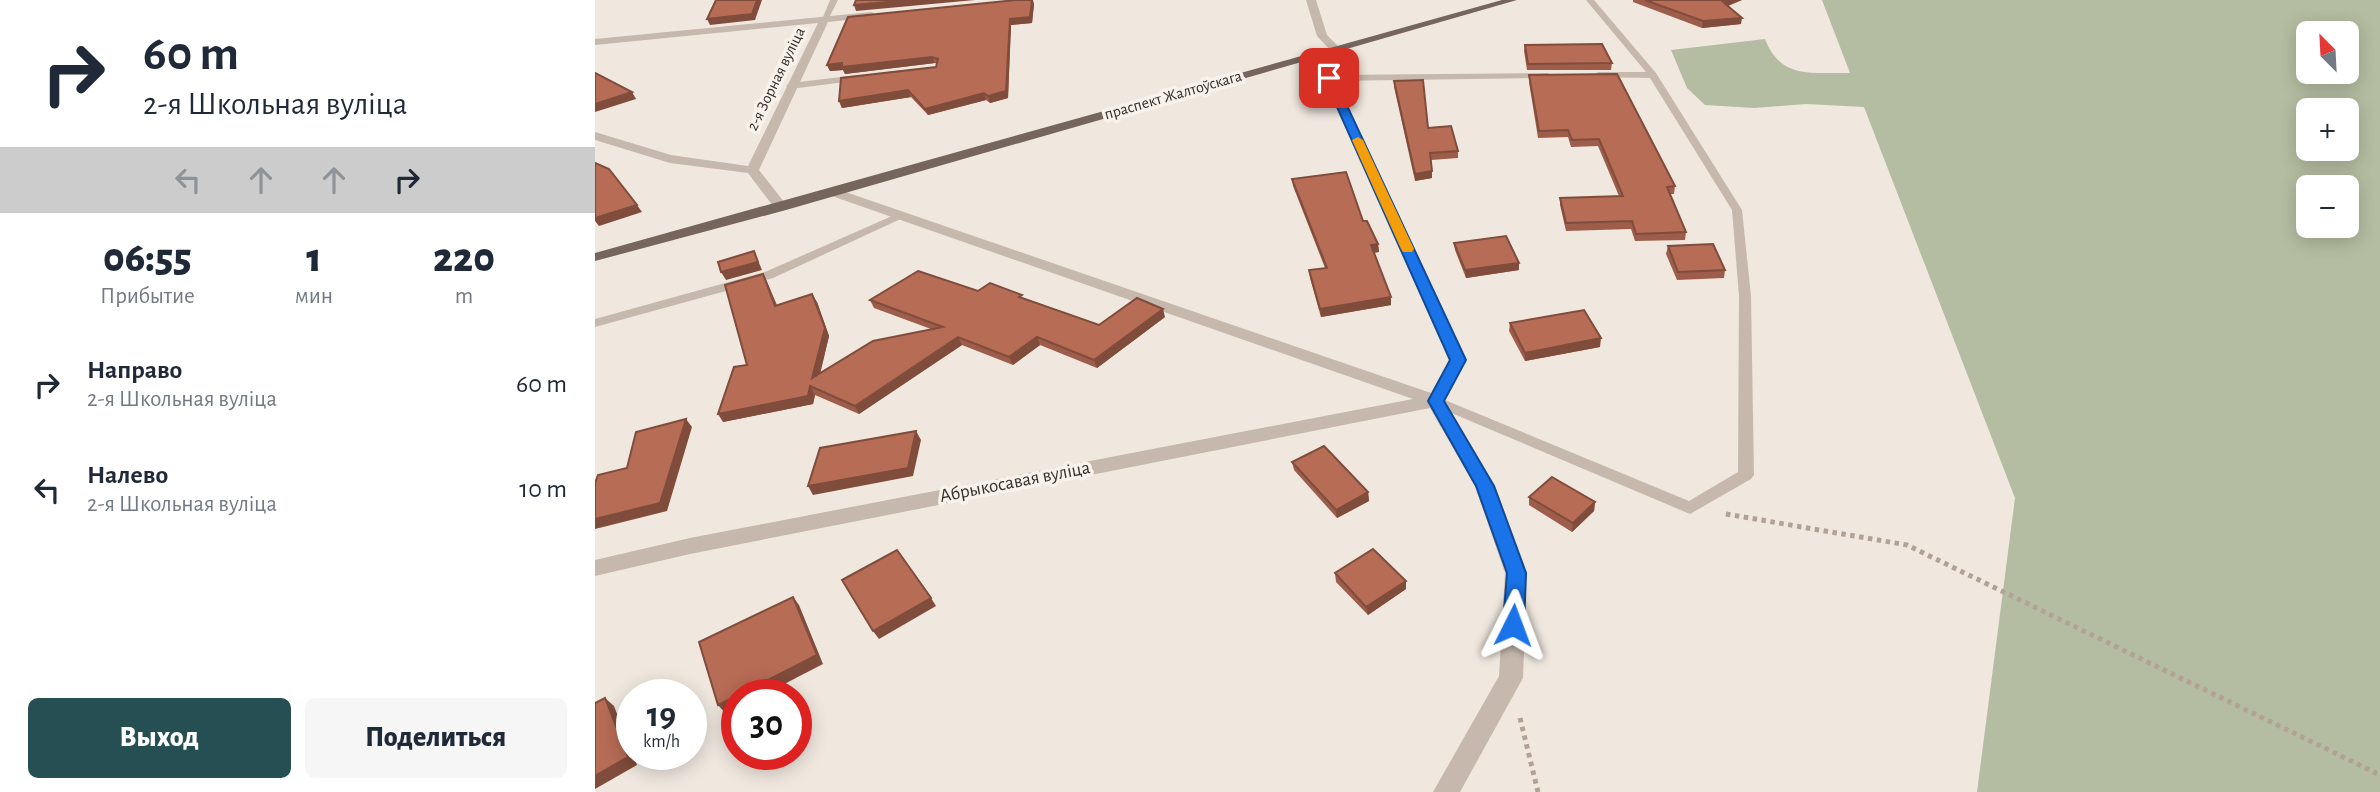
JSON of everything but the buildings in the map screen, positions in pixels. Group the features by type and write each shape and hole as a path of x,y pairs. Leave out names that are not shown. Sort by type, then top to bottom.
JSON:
{"main road":[{"name":"праспект Жалтоўскага","path":"595,257 1512,0"}],"street":[{"path":"1311,0 1322,36 1335,49"},
{"path":"824,20 879,15"},
{"name":"2-я Зорная вуліца","path":"595,42 824,20"},
{"name":"2-я Зорная вуліца","path":"752,170 824,20"},
{"path":"1301,59 1329,78 1458,360 1436,401"},
{"path":"595,136 670,159 752,170 781,207"},
{"path":"834,192 1436,401 1485,486 1516,573 1511,678 1446,792"},
{"name":"Абрыкосавая вуліца","path":"595,568 690,546 1436,401"}],"lane":[{"path":"824,20 834,0"},
{"path":"1436,401 1690,508 1746,475 1745,296 1737,210 1654,75 1590,0"},
{"path":"1586,75 1654,75"},
{"path":"1329,78 1559,76"},
{"path":"790,86 869,77"},
{"path":"595,323 769,275 901,215"}],"path":[{"path":"1690,508 1907,545 2380,775"},
{"path":"1511,678 1538,792"}],"green space":[{"path":"1822,0 2380,0 2380,792 1977,792 2015,498 1864,107 1806,104 1754,108 1705,105 1687,88 1671,50 1765,39 1772,52 1789,68 1811,73 1850,73"}],"slow traffic":[{"path":"1358,140 1408,249"}],"route":[{"path":"1329,78 1458,360 1436,401 1485,486 1516,573 1513,625"}]}
